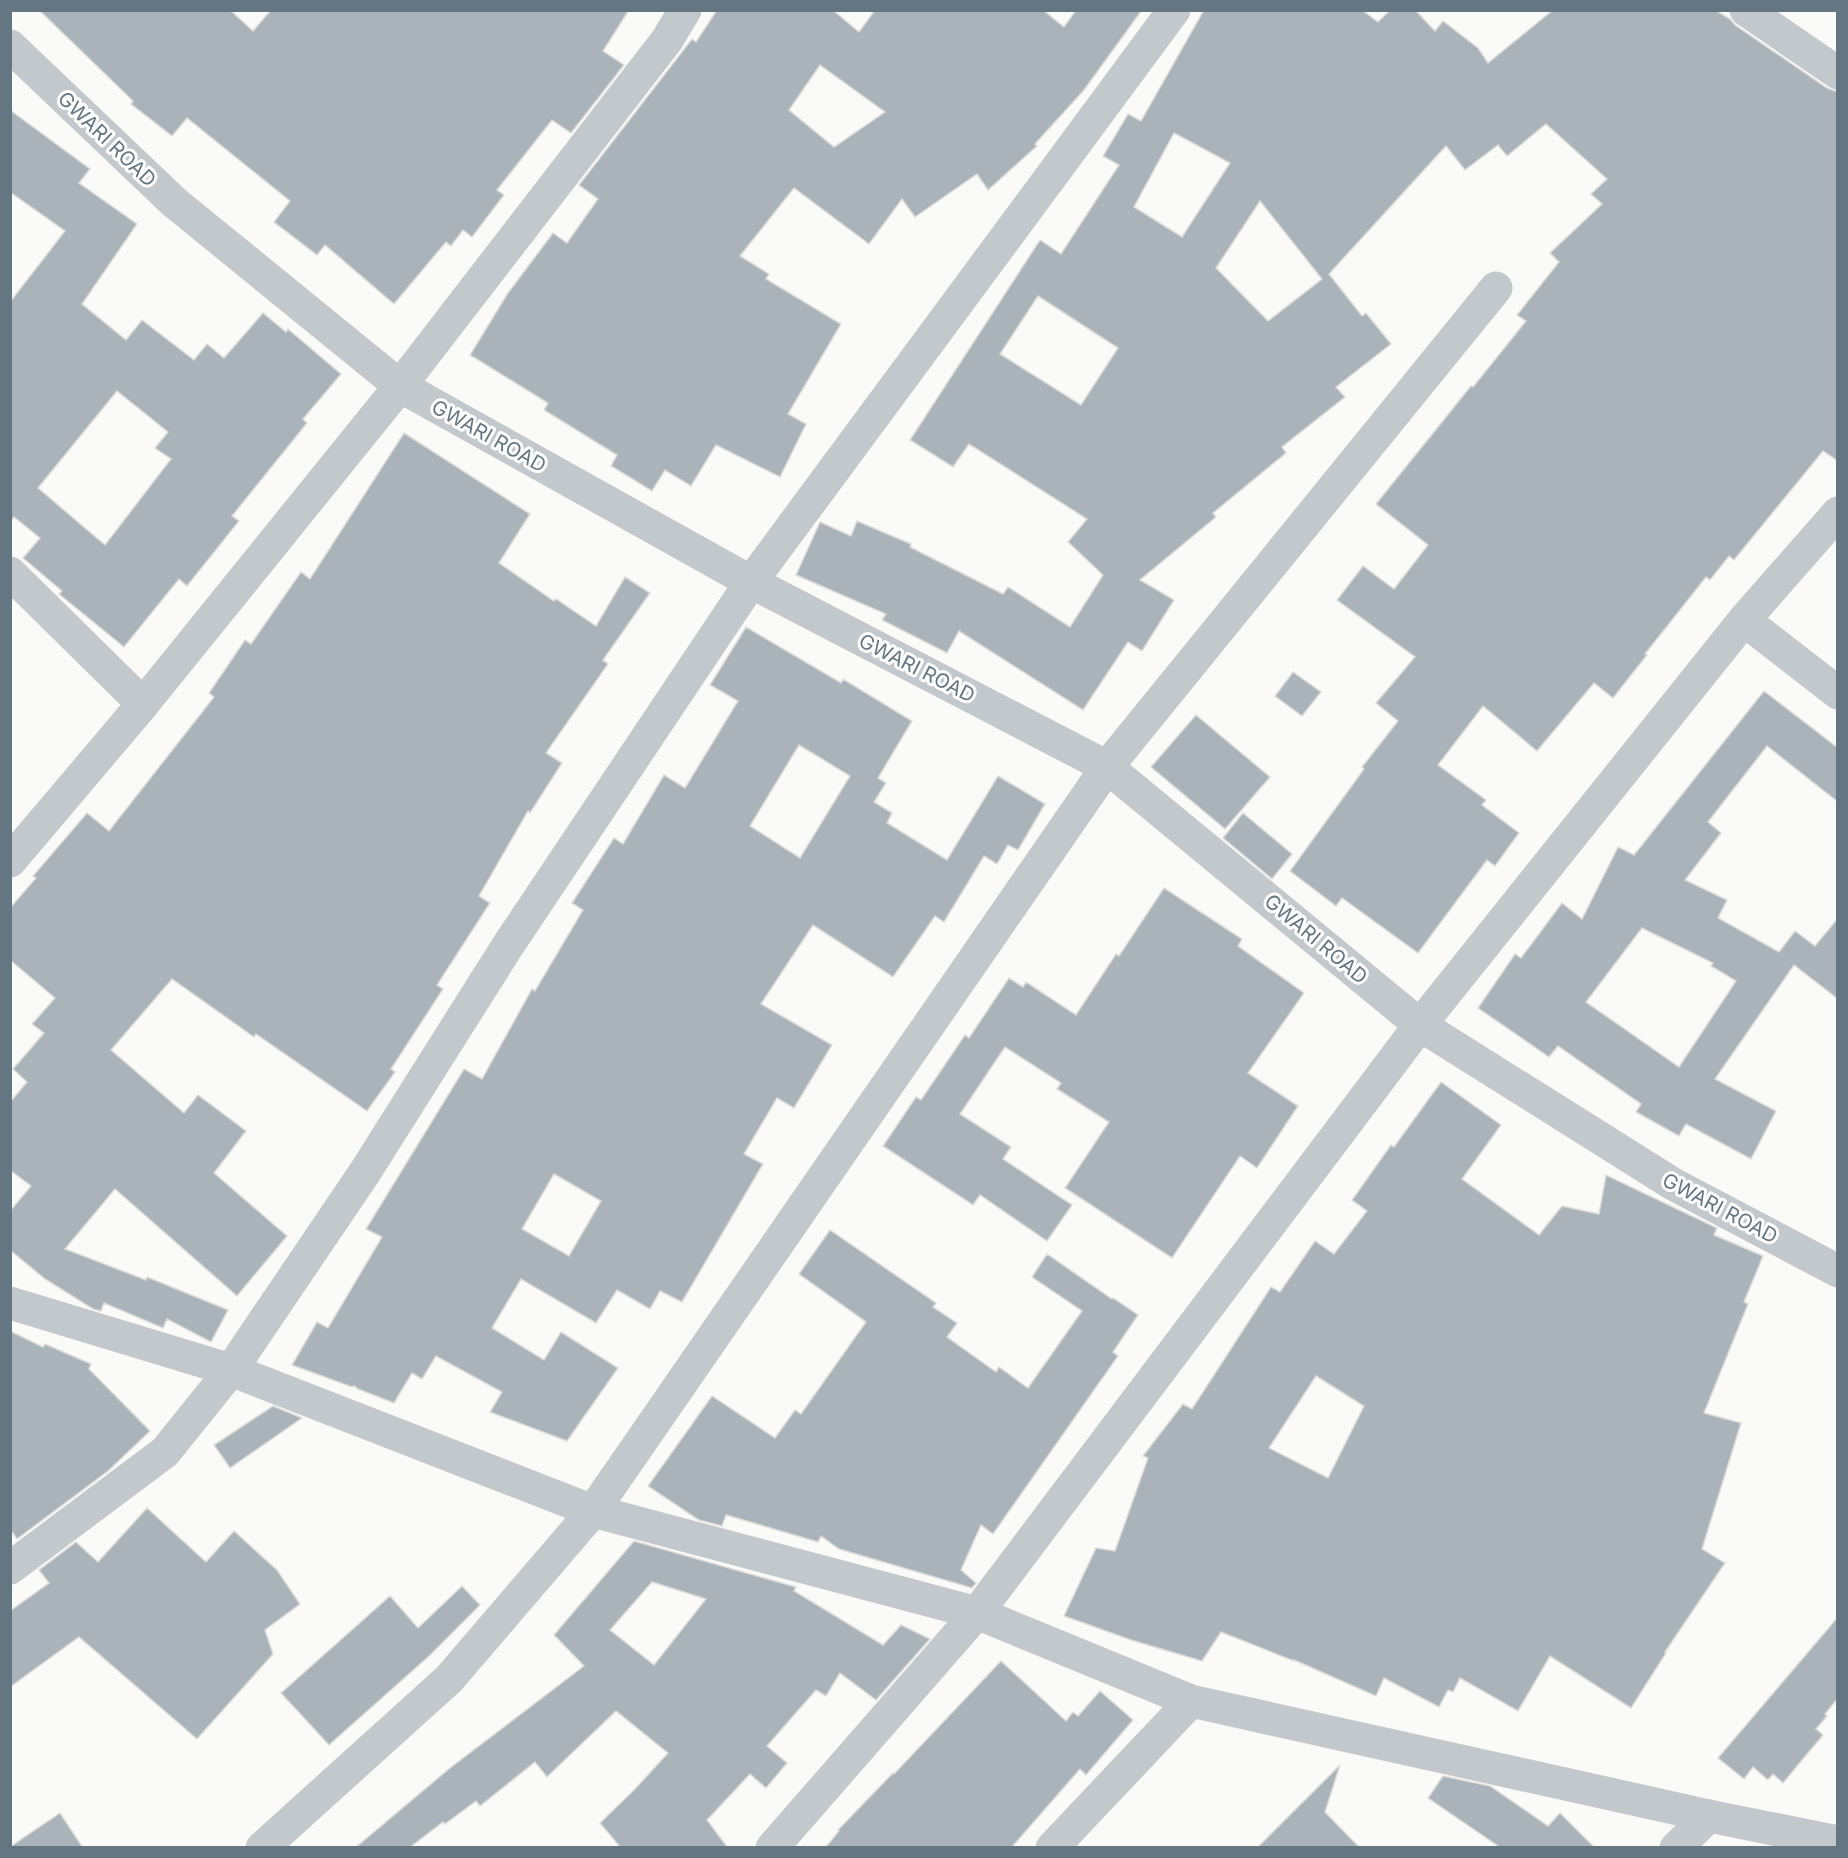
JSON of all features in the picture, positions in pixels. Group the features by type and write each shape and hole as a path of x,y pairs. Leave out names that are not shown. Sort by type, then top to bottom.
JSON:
{"street":[{"path":"10,861 143,704 400,386 667,40 684,10"},
{"path":"10,1568 165,1452 231,1370 365,1172 507,947 751,582 1174,10"},
{"path":"1746,10 1838,73"},
{"name":"GWARI ROAD","path":"10,46 174,202 400,386 751,582 1107,766 1420,1025 1673,1185 1838,1271"},
{"path":"262,1848 449,1678 593,1511 1107,766 1496,288"},
{"path":"772,1848 977,1613 1420,1025 1744,620 1838,513"},
{"path":"10,573 143,704"},
{"path":"1744,620 1838,693"},
{"path":"10,1302 231,1370 593,1511 977,1613 1191,1701 1709,1816 1838,1842"},
{"path":"1052,1848 1191,1701"},
{"path":"1676,1848 1709,1816"}],"building":[{"path":"39,10 230,10 253,31 271,10 629,10 603,51 624,65 571,133 552,120 497,190 504,195 472,237 463,230 451,246 446,242 394,304 325,245 317,255 274,222 290,201 187,118 172,136 131,104 133,101"},
{"path":"717,10 834,11 859,32 875,10 1043,10 1064,27 1076,10 1142,10 1084,90 1035,144 1037,146 988,190 977,174 915,217 902,199 869,244 794,188 740,256 769,274 766,279 841,324 788,414 806,424 780,477 716,445 691,486 665,470 652,491 611,466 617,455 544,410 548,403 470,355 508,293 553,233 567,243 598,199 579,185 692,39 696,42","holes":["820,65 885,112 834,147 789,110"]},
{"path":"1204,10 1362,10 1378,22 1390,10 1415,10 1435,31 1443,21 1478,48 1488,63 1553,10 1715,10 1827,88 1838,92 1838,461 1823,451 1734,560 1729,556 1710,580 1706,577 1613,698 1594,683 1537,751 1483,706 1438,765 1486,800 1482,805 1519,833 1495,866 1487,860 1418,953 1342,898 1336,906 1290,871 1364,769 1362,767 1398,721 1376,703 1415,657 1337,600 1363,566 1394,589 1428,545 1376,504 1526,321 1517,315 1559,262 1550,253 1602,204 1591,194 1607,179 1546,124 1507,156 1498,145 1465,170 1446,146 1329,274 1362,316 1366,313 1391,344 1336,387 1345,397 1282,447 1286,453 1213,513 1216,517 1140,580 1174,600 1142,651 1128,642 1083,710 959,631 947,653 882,620 886,614 796,575 820,522 851,536 857,521 911,544 910,547 1003,594 1008,587 1070,627 1103,575 1068,542 1087,519 969,444 953,467 910,440 1040,240 1061,254 1119,165 1103,156 1128,114 1141,121","holes":["1174,133 1230,163 1182,237 1134,207","1260,201 1322,279 1268,321 1216,268","1038,296 1118,348 1081,405 1000,354"]},
{"path":"10,110 90,169 79,183 137,224 82,304 126,340 142,320 194,360 207,344 224,358 263,313 286,332 288,329 341,374 303,419 307,423 232,516 239,521 187,586 179,579 124,647 59,594 62,591 23,558 40,538 14,517 10,522 10,302 65,231 10,192","holes":["117,391 168,432 155,448 171,459 105,545 38,488"]},
{"path":"404,433 530,514 499,563 554,601 556,599 596,626 625,577 650,593 603,660 608,664 546,753 562,763 530,813 528,811 479,896 490,903 437,985 443,989 391,1069 395,1072 367,1111 256,1034 254,1037 172,979 111,1050 184,1113 198,1095 246,1131 214,1173 287,1236 237,1296 115,1189 65,1249 146,1280 147,1277 228,1310 211,1342 167,1319 163,1328 104,1303 101,1311 93,1309 45,1279 10,1250 10,1211 31,1186 10,1170 10,1102 27,1082 13,1069 44,1033 32,1024 55,998 10,960 10,908 36,878 33,876 87,813 109,831 214,697 209,693 245,640 251,644 301,572 310,579"},
{"path":"746,627 841,683 843,679 912,721 878,778 886,783 874,802 892,813 887,823 947,860 998,776 1045,804 1018,850 1008,845 997,864 984,856 944,922 935,916 893,977 813,925 761,1004 832,1045 794,1108 777,1098 744,1154 763,1164 682,1302 660,1291 650,1309 617,1290 596,1323 521,1279 492,1328 544,1360 561,1332 618,1368 567,1441 490,1412 502,1392 436,1356 422,1379 412,1373 394,1403 354,1386 292,1365 317,1322 328,1328 382,1237 366,1229 464,1069 482,1079 532,989 535,991 583,910 572,903 614,838 623,844 664,775 685,788 738,701 710,685","holes":["799,745 850,776 800,858 750,826","554,1174 601,1201 569,1256 522,1229"]},
{"path":"1293,672 1321,692 1302,716 1275,696"},
{"path":"1764,691 1838,748 1838,802 1767,746 1708,822 1721,833 1685,880 1727,900 1718,918 1779,952 1795,931 1815,946 1838,918 1838,999 1794,965 1715,1079 1776,1111 1751,1159 1686,1124 1679,1136 1636,1112 1641,1104 1558,1046 1549,1057 1478,1008 1515,954 1521,958 1562,903 1582,919 1618,847 1634,855","holes":["1642,928 1713,963 1711,966 1736,981 1679,1067 1586,1002"]},
{"path":"1196,715 1270,777 1225,829 1151,767"},
{"path":"1243,813 1292,854 1272,879 1223,838"},
{"path":"1164,888 1242,939 1238,946 1304,993 1248,1073 1298,1106 1257,1168 1240,1156 1172,1258 1065,1188 1109,1122 1057,1089 1061,1083 1005,1047 960,1114 1011,1147 1003,1159 1072,1205 1047,1241 980,1195 973,1205 883,1146 916,1097 921,1100 965,1035 969,1038 1009,978 1023,987 1026,982 1076,1015 1116,954 1119,956"},
{"path":"1441,1082 1501,1125 1462,1179 1539,1235 1562,1206 1599,1214 1606,1175 1717,1228 1714,1235 1763,1256 1744,1302 1748,1304 1704,1413 1741,1423 1702,1549 1725,1563 1665,1652 1631,1708 1550,1656 1518,1711 1460,1678 1453,1692 1448,1690 1439,1707 1384,1678 1376,1696 1294,1660 1221,1632 1202,1661 1131,1640 1064,1616 1096,1548 1115,1551 1148,1458 1143,1456 1183,1404 1192,1409 1271,1287 1280,1292 1315,1241 1334,1254 1367,1211 1352,1200 1391,1145 1394,1147","holes":["1316,1376 1364,1406 1328,1478 1269,1448"]},
{"path":"830,1230 936,1303 933,1307 957,1323 947,1337 996,1372 999,1367 1028,1388 1082,1311 1032,1277 1047,1254 1138,1315 1113,1352 1118,1356 993,1534 981,1525 961,1570 976,1583 972,1588 839,1549 821,1536 818,1542 726,1515 722,1526 699,1520 648,1486 712,1396 775,1438 795,1410 801,1414 866,1322 799,1274"},
{"path":"10,1331 43,1347 45,1344 91,1364 89,1369 150,1431 108,1471 17,1539 10,1529"},
{"path":"273,1406 302,1418 230,1468 214,1445"},
{"path":"147,1508 206,1562 234,1531 277,1570 300,1604 265,1630 273,1654 197,1739 79,1637 10,1687 10,1611 49,1583 39,1570 76,1542 98,1562"},
{"path":"634,1541 796,1587 794,1591 883,1645 901,1625 930,1639 876,1700 840,1673 826,1696 816,1690 767,1746 787,1763 766,1788 750,1774 707,1820 728,1848 621,1848 600,1823 668,1753 616,1711 547,1777 535,1762 480,1806 476,1801 409,1848 355,1848 450,1768 584,1666 554,1635","holes":["652,1582 706,1599 654,1665 610,1630"]},
{"path":"462,1586 480,1605 428,1657 329,1745 281,1693 390,1596 418,1628"},
{"path":"1838,1617 1838,1698 1816,1729 1823,1735 1783,1783 1773,1774 1768,1780 1753,1767 1744,1779 1718,1758"},
{"path":"1001,1661 1066,1721 1073,1712 1078,1716 1100,1691 1133,1720 1086,1775 1080,1769 1011,1848 825,1848 838,1830"},
{"path":"1340,1765 1325,1812 1360,1848 1257,1848"},
{"path":"1443,1776 1490,1786 1548,1826 1560,1813 1595,1848 1501,1848 1428,1798"},
{"path":"60,1813 83,1848 10,1848 10,1847"}]}
